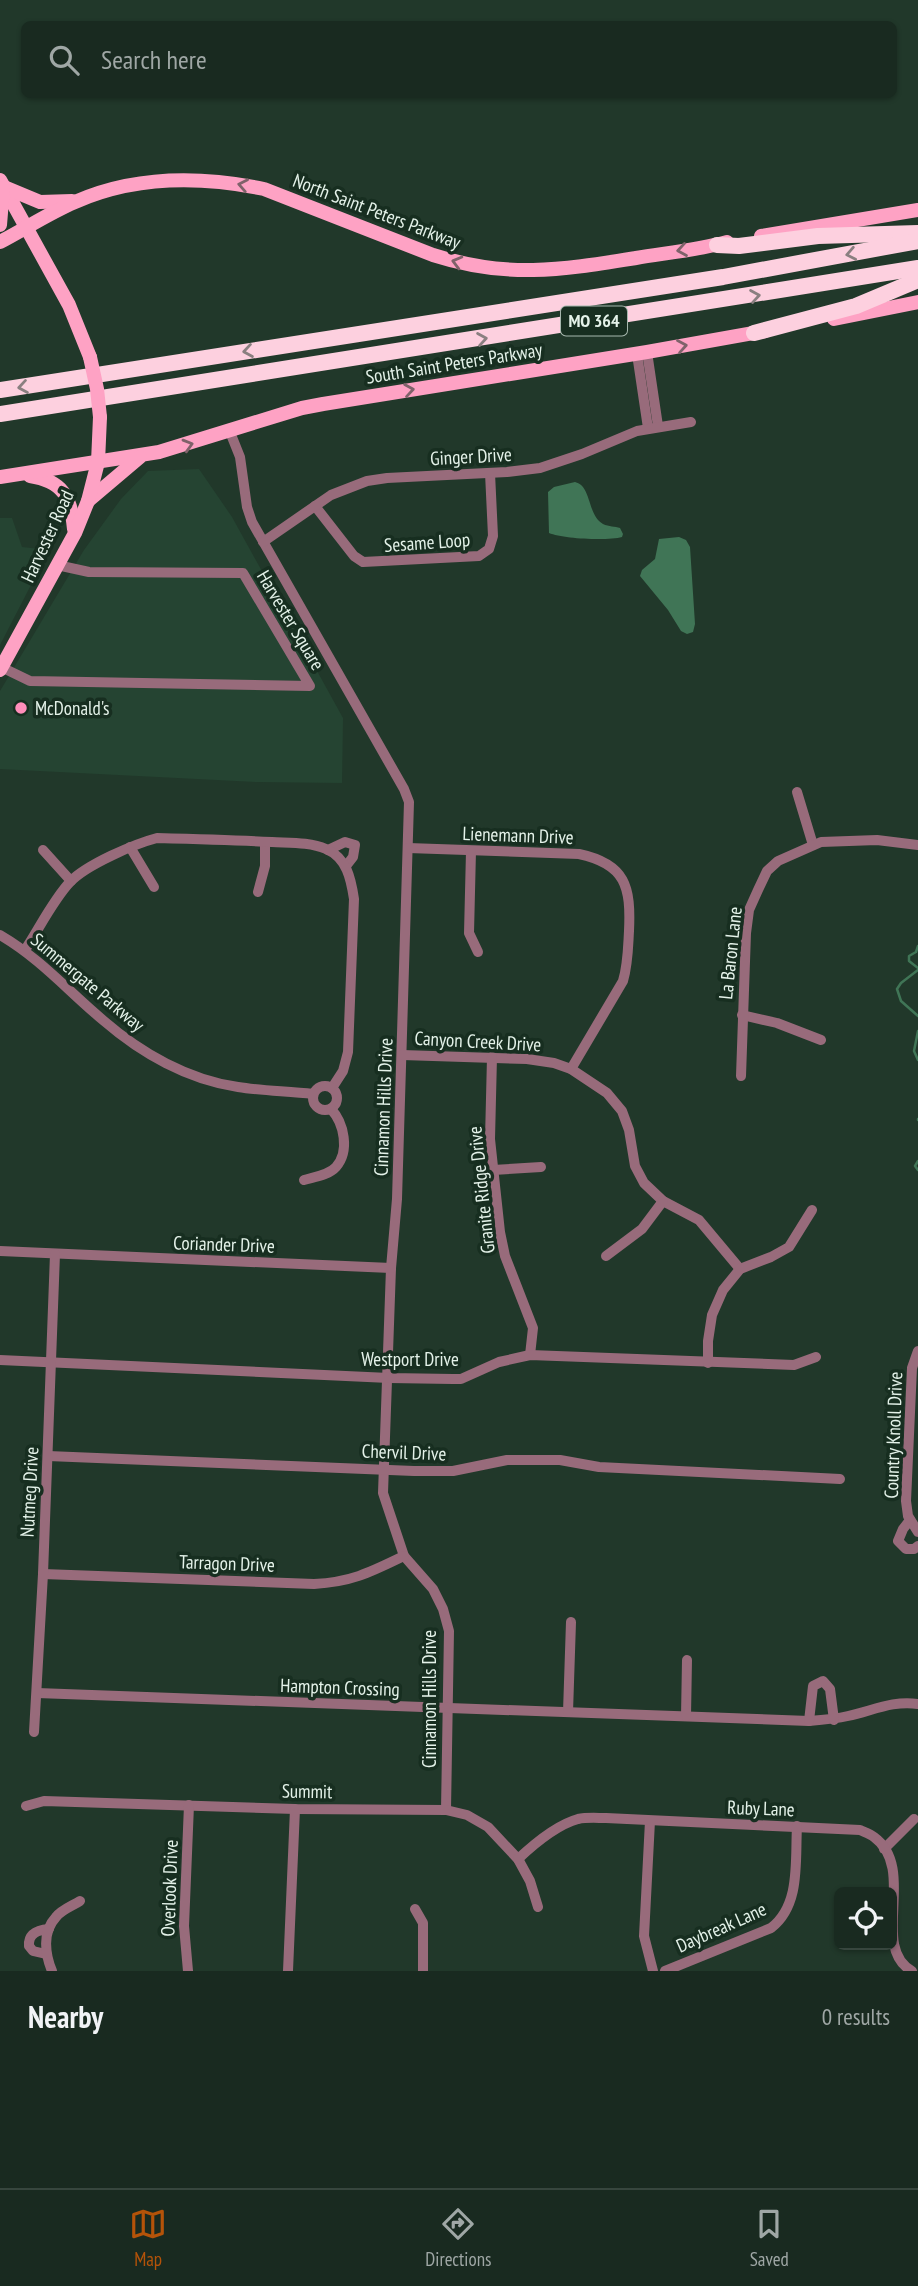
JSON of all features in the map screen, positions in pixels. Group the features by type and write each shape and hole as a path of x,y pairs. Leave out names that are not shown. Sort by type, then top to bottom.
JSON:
{"highway":[{"path":"717,245 739,246 818,236 918,233"},
{"name":"MO 364","path":"0,390 735,275 918,241"},
{"name":"MO 364","path":"0,414 918,268"},
{"path":"754,333 856,306 918,280"},
{"path":"0,425 52,406"}],"main road":[{"name":"North Saint Peters Parkway","path":"0,242 78,201 116,188 192,179 264,189 453,261 509,271 552,270 918,210"},
{"path":"0,225 2,183 40,202 78,201"},
{"name":"Harvester Road","path":"1,669 75,533 88,501 97,463 100,418 90,358 69,305 2,183"},
{"name":"South Saint Peters Parkway","path":"0,477 142,456 230,432 302,408 642,353 918,302"},
{"path":"88,501 142,456"},
{"path":"18,474 45,478 60,488 68,497 75,533"}],"street":[{"path":"642,353 653,427"},
{"name":"Ginger Drive","path":"263,542 338,491 376,479 532,470 554,465 653,427 691,422"},
{"name":"Cinnamon Hills Drive","path":"230,432 240,457 250,514 263,542 409,802 397,1199 391,1268 383,1493 404,1556 432,1589 443,1609 449,1631 446,1810"},
{"name":"Sesame Loop","path":"315,506 354,556 363,562 479,556 486,552 493,541 490,473"},
{"name":"Harvester Square","path":"1,669 30,681 310,686 243,573 89,572 58,565"},
{"path":"797,792 813,845"},
{"path":"25,950 71,881 130,847 157,838 306,844 328,850 346,866 354,899 348,1052 343,1071 332,1088"},
{"name":"La Baron Lane","path":"741,1076 746,933 749,910 767,871 778,861 813,845 841,841 877,841 918,845"},
{"path":"258,892 265,866 265,842"},
{"path":"328,850 345,842 355,845 353,857 346,866"},
{"path":"130,847 155,887"},
{"name":"Lienemann Drive","path":"408,848 579,854 599,858 615,869 627,891 630,906 627,968 623,981 571,1069"},
{"path":"43,850 71,881"},
{"path":"471,851 468,933 478,953"},
{"name":"Summergate Parkway","path":"0,935 25,950 106,1024 188,1078 236,1087 313,1094"},
{"path":"742,1015 777,1023 821,1040"},
{"name":"Canyon Creek Drive","path":"402,1055 492,1057 554,1063 571,1069 607,1093 622,1111 629,1130 635,1166 644,1183 663,1201 699,1220 740,1269"},
{"name":"Granite Ridge Drive","path":"492,1057 490,1139 493,1170 505,1256 533,1328 530,1356"},
{"path":"322,1086 332,1088 337,1100 331,1109 318,1109 313,1102 313,1094 322,1086"},
{"path":"304,1180 328,1173 337,1167 343,1150 344,1131 331,1109"},
{"path":"493,1170 541,1167"},
{"path":"606,1256 642,1229 663,1201"},
{"path":"708,1363 708,1341 715,1304 740,1269 789,1247 812,1210"},
{"name":"Coriander Drive","path":"0,1251 391,1268"},
{"name":"Nutmeg Drive","path":"34,1731 55,1254"},
{"name":"Country Knoll Drive","path":"918,1351 912,1368 913,1447 906,1501 910,1520 918,1532"},
{"name":"Westport Drive","path":"0,1360 461,1379 499,1362 530,1356 794,1365 816,1357"},
{"name":"Chervil Drive","path":"48,1457 453,1471 507,1460 560,1460 599,1467 840,1479"},
{"name":"Country Knoll Drive","path":"910,1520 898,1541 906,1549 918,1546"},
{"name":"Tarragon Drive","path":"43,1574 314,1584 356,1579 404,1556"},
{"path":"568,1712 571,1622"},
{"path":"687,1660 687,1716"},
{"path":"809,1721 813,1686 823,1681 830,1689 834,1720"},
{"name":"Hampton Crossing","path":"37,1693 809,1721 834,1720 884,1705 918,1704"},
{"name":"Summit","path":"26,1806 44,1801 295,1809 446,1810 477,1819 497,1835 518,1859 530,1881 538,1907"},
{"name":"Overlook Drive","path":"188,1971 184,1926 189,1805"},
{"path":"288,1971 295,1809"},
{"name":"Ruby Lane","path":"518,1859 533,1845 579,1819 859,1830 875,1838 884,1849"},
{"path":"905,1970 897,1951 893,1929 894,1868 884,1849 914,1819"},
{"path":"650,1821 644,1936 653,1971"},
{"name":"Daybreak Lane","path":"665,1971 760,1933 779,1922 789,1907 794,1882 797,1826"},
{"path":"52,1971 46,1954 48,1929 57,1915 80,1901"},
{"path":"415,1909 423,1923 423,1971"},
{"path":"46,1954 33,1951 28,1941 39,1930 48,1929"}],"shaded area":[{"path":"199,469 232,517 343,718 342,783 256,782 0,769 0,691 84,550 121,499 148,471"},
{"path":"575,482 584,489 598,520 605,525 620,528 622,537 586,539 549,533 548,492 554,487"},
{"path":"0,518 12,518 22,547 49,550 0,645"},
{"path":"679,537 686,540 690,547 695,624 693,632 687,634 681,631 668,610 640,576 642,570 655,559 659,539"}],"waterway":[{"path":"918,946 916,952 909,956 909,961 918,968"},
{"path":"918,970 897,989 901,1001 918,1016"},
{"path":"918,1031 914,1051 918,1060"},
{"path":"918,1161 915,1166 918,1170"}],"place":[{"name":"McDonald's","path":"21,708"}]}
